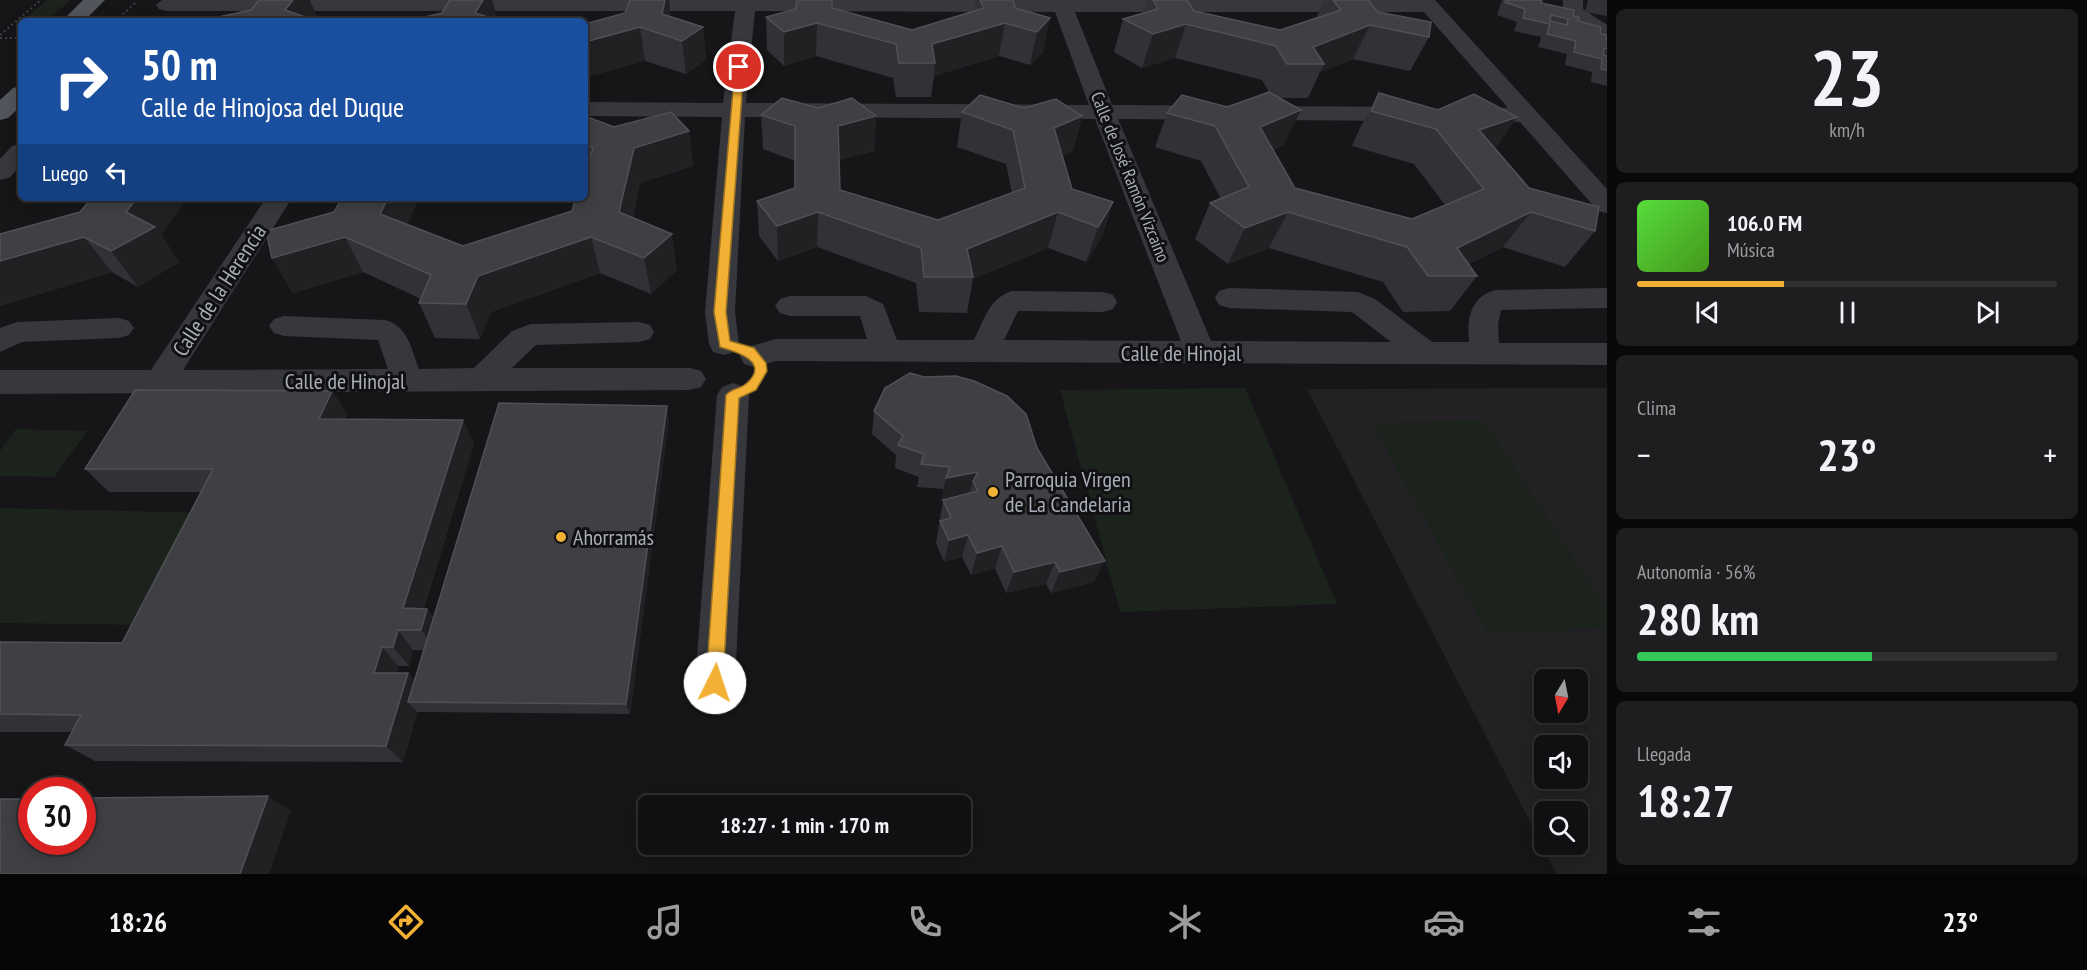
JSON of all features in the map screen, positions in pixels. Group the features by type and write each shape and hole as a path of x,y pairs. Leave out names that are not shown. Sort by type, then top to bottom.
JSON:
{"main road":[{"path":"83,18 105,12"},
{"path":"0,113 12,85"}],"street":[{"path":"1573,0 1573,11 1607,34"},
{"path":"152,18 168,2 397,9 746,3 1426,3 1607,206"},
{"path":"724,344 720,312 734,111 746,3"},
{"name":"Calle de José Ramón Vizcaíno","path":"1063,3 1103,111 1201,353"},
{"path":"588,109 1527,115"},
{"path":"0,172 18,154"},
{"name":"Calle de la Herencia","path":"159,382 277,201"},
{"path":"1229,298 1358,302 1425,353"},
{"path":"1485,354 1484,310 1488,303 1495,300 1607,298"},
{"path":"984,351 1004,307 1012,301 1103,302"},
{"path":"790,306 866,306 873,311 885,350"},
{"path":"284,326 385,330 390,333 408,381"},
{"path":"0,341 17,332 119,328"},
{"path":"480,381 523,339 531,335 639,332"},
{"path":"724,344 742,347 755,356 760,371 758,379 752,386 733,395 711,395 701,391 690,378 690,363 704,350 724,344"},
{"name":"Calle de Hinojal","path":"755,356 776,350 1607,354"},
{"name":"Calle de Hinojal","path":"0,382 690,378"},
{"path":"715,683 733,395"}],"path":[{"path":"20,18 41,0"},
{"path":"105,12 138,0"},
{"path":"0,36 18,20"},
{"path":"0,36 18,38"}],"shaded area":[{"path":"47,0 71,0 50,18 26,18"},
{"path":"1245,388 1337,604 1120,612 1060,390"},
{"path":"1607,388 1607,874 1557,874 1547,855 1588,855 1588,801 1534,801 1534,829 1307,389"},
{"path":"1484,421 1607,608 1607,629 1486,631 1371,422"},
{"path":"16,429 87,431 54,477 0,476 0,451"},
{"path":"0,508 210,513 152,625 0,623"}],"building":[{"path":"259,0 293,0 285,10 308,18 214,18 251,10"},
{"path":"450,0 483,0 475,13 491,18 421,18 442,13"},
{"path":"630,0 665,0 662,14 703,27 682,41 640,27 588,41 588,23 625,13"},
{"path":"797,0 832,0 832,8 912,30 984,8 980,0 1013,0 1015,8 1050,18 1037,32 1005,23 932,44 935,63 899,63 896,44 817,23 784,32 766,17 796,9"},
{"path":"1153,0 1187,0 1194,11 1280,30 1341,10 1333,0 1368,0 1378,12 1431,22 1429,37 1370,25 1313,47 1324,64 1287,64 1276,46 1186,24 1153,34 1123,19 1158,9"},
{"path":"1506,0 1542,0 1541,3 1574,10 1573,16 1579,17 1578,21 1601,27 1600,34 1606,35 1607,39 1607,49 1604,48 1603,55 1607,56 1607,70 1601,69 1602,59 1574,52 1576,41 1547,34 1550,24 1523,18 1525,9 1505,2","holes":["1551,15 1568,19 1567,25 1550,21"]},
{"path":"1269,92 1301,110 1260,127 1295,188 1412,219 1484,189 1436,129 1371,111 1379,93 1438,110 1474,94 1517,117 1479,130 1529,188 1599,207 1595,231 1531,212 1457,248 1477,276 1428,276 1407,247 1288,212 1245,228 1210,203 1249,187 1215,126 1167,113 1182,95 1227,107"},
{"path":"980,95 1024,108 1056,99 1082,116 1054,128 1072,189 1113,202 1098,227 1058,212 967,249 973,277 924,277 921,248 818,212 777,226 757,201 795,188 795,126 761,115 782,98 818,108 852,98 876,116 838,126 840,190 938,220 1025,188 1013,130 962,112"},
{"path":"671,112 689,131 634,148 619,212 672,234 644,258 591,237 478,276 466,304 419,303 431,275 345,237 272,258 266,231 334,212 340,201 386,201 380,214 463,246 572,211 575,201 588,201 588,164 593,148 588,146 588,117 614,127"},
{"path":"89,201 135,201 126,212 155,227 111,251 84,237 0,261 0,234 80,212"},
{"name":"Parroquia Virgen de La Candelaria","path":"910,373 924,377 956,376 974,381 1007,396 1026,414 1037,448 1105,561 1060,572 1055,562 1014,572 1002,546 977,553 968,535 949,540 940,521 951,518 943,500 978,491 973,481 978,472 946,478 950,467 921,464 924,454 898,445 903,436 874,411 885,388"},
{"path":"135,390 332,391 319,419 463,420 403,608 427,609 421,630 398,630 393,647 382,647 374,673 408,673 386,746 65,745 81,715 0,714 0,642 122,643 213,469 85,469"},
{"name":"Ahorramás","path":"499,403 667,406 626,704 408,702"},
{"path":"268,796 240,874 0,874 0,799 18,799 18,855 96,855 96,798"}],"place":[{"name":"Parroquia Virgen de La Candelaria","path":"993,492"},
{"name":"Ahorramás","path":"561,537"}],"route":[{"path":"715,683 733,395 752,386 758,379 760,371 759,363 750,351 724,344 720,312 739,67"}]}
